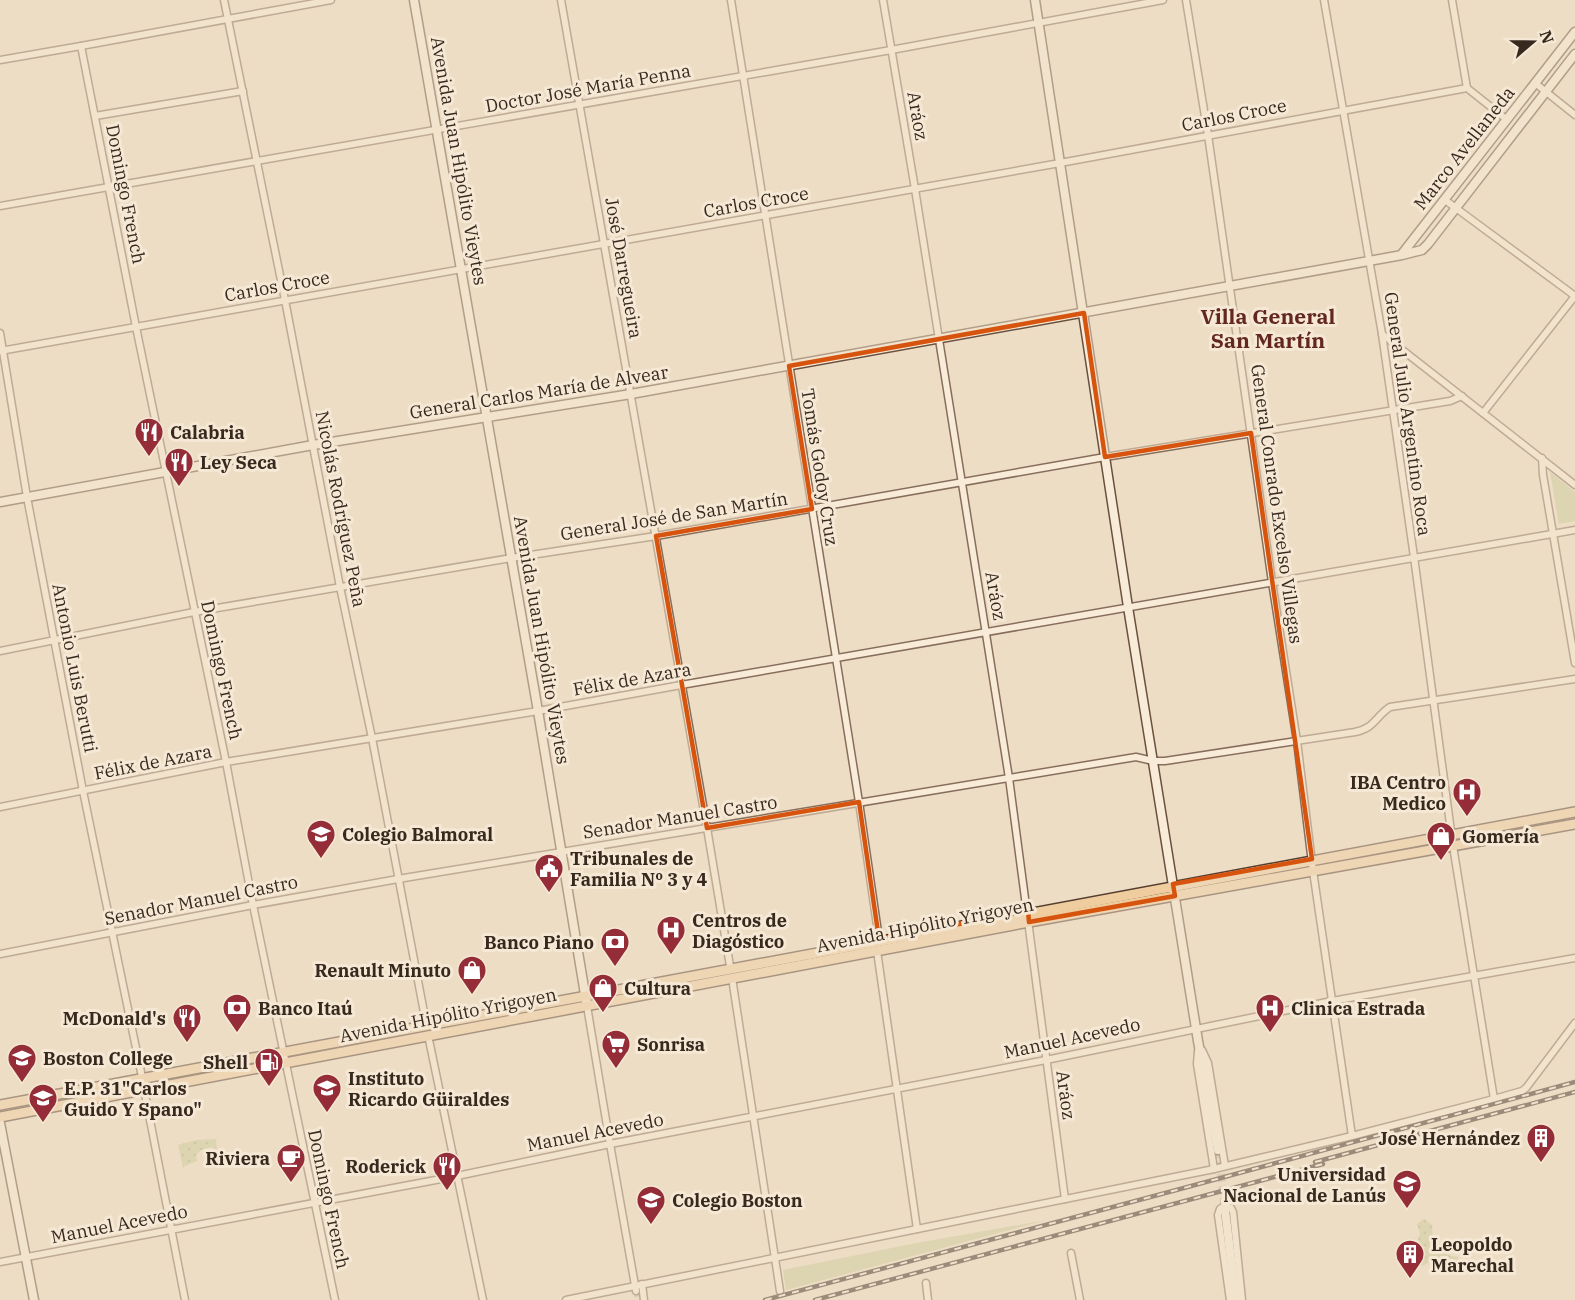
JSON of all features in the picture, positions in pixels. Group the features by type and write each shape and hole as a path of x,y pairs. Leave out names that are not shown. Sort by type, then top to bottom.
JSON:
{"main road":[{"name":"Avenida Hipólito Yrigoyen","path":"0,1117 877,951 1173,884 1575,812"},
{"name":"Avenida Hipólito Yrigoyen","path":"0,1105 879,939 1175,896 1575,824"}],"street":[{"name":"Nicolás Rodríguez Peña","path":"224,0 372,738 426,1023"},
{"path":"0,60 331,0"},
{"name":"Avenida Juan Hipólito Vieytes","path":"414,0 538,711 610,1144 638,1287 644,1300"},
{"name":"José Darregueira","path":"561,0 730,966"},
{"name":"Tomás Godoy Cruz","path":"731,0 879,939"},
{"name":"Aráoz","path":"883,0 1010,778 1065,1199"},
{"path":"1035,0 1128,607 1198,1041 1218,1150"},
{"name":"Doctor José María Penna","path":"0,206 1163,0"},
{"name":"General Conrado Excelso Villegas","path":"1186,0 1297,741 1313,871 1352,1136"},
{"name":"General Julio Argentino Roca","path":"1324,0 1382,334 1453,846 1494,1099"},
{"path":"1452,0 1467,88 1506,119"},
{"name":"Marco Avellaneda","path":"1402,255 1575,32"},
{"name":"Domingo French","path":"81,46 253,905 335,1300"},
{"name":"Marco Avellaneda","path":"1230,286 1422,250 1575,54"},
{"path":"1535,83 1575,115"},
{"name":"Carlos Croce","path":"1,351 605,245 1467,88"},
{"path":"95,116 243,91"},
{"path":"1445,200 1575,296 1483,412"},
{"name":"General Carlos María de Alvear","path":"0,502 312,446 631,394 1230,286"},
{"name":"Antonio Luis Berutti","path":"0,333 1,351 54,641 142,1077"},
{"path":"1382,334 1575,484"},
{"name":"General José de San Martín","path":"0,651 194,612 511,558 656,536 1105,457 1450,400 1462,396"},
{"path":"1542,458 1575,663"},
{"name":"Félix de Azara","path":"0,807 226,762 538,711 1575,530"},
{"name":"Senador Manuel Castro","path":"0,954 398,879 859,802 1136,757 1165,761 1365,730 1390,707 1575,679"},
{"path":"877,951 917,1229"},
{"name":"Manuel Acevedo","path":"0,1262 457,1176 1332,1001 1575,958"},
{"path":"732,978 780,1291"},
{"path":"566,1300 1214,1169 1494,1099 1526,1088 1575,1023"},
{"path":"428,1035 483,1300"},
{"path":"1198,1041 1209,1063 1225,1166"},
{"path":"1198,1041 1197,1064 1214,1169"},
{"path":"144,1089 185,1300"},
{"path":"0,1123 34,1300"},
{"path":"1230,1300 1218,1215 1224,1206 1231,1208 1233,1212 1242,1300"},
{"path":"1225,1210 1236,1300"},
{"path":"1071,1253 1080,1300"},
{"path":"926,1283 928,1300"}],"highlighted area":[{"path":"1084,313 1105,457 1251,433 1312,859 1173,884 1175,896 1029,922 1028,911 879,939 859,802 707,828 656,536 812,509 789,366"}],"green space":[{"path":"1550,472 1575,492 1575,521 1559,524"},
{"path":"216,1139 217,1151 212,1147 201,1150 196,1155 197,1161 183,1167 178,1145 196,1140"},
{"path":"1424,1219 1432,1225 1433,1240 1445,1252 1458,1257 1460,1269 1454,1274 1442,1270 1439,1261 1430,1260 1427,1264 1417,1267 1410,1262 1411,1253 1419,1247 1424,1249 1425,1247 1421,1247 1417,1224"},
{"path":"1047,1220 786,1290 783,1270"}],"tunnel":[{"path":"1218,1150 1225,1210"},
{"path":"636,1291 638,1300"}],"railway":[{"path":"765,1300 1575,1082"},
{"path":"1315,1162 1575,1092"},
{"path":"815,1300 1323,1164"}],"place":[{"name":"Calabria","path":"149,458"},
{"name":"Ley Seca","path":"179,488"},
{"name":"IBA Centro Medico","path":"1467,818"},
{"name":"Colegio Balmoral","path":"321,860"},
{"name":"Gomería","path":"1441,862"},
{"name":"Tribunales de Familia Nº 3 y 4","path":"549,894"},
{"name":"Centros de Diagóstico","path":"671,956"},
{"name":"Banco Piano","path":"615,968"},
{"name":"Renault Minuto","path":"472,996"},
{"name":"Cultura","path":"603,1014"},
{"name":"Banco Itaú","path":"237,1034"},
{"name":"Clinica Estrada","path":"1270,1034"},
{"name":"McDonald's","path":"187,1044"},
{"name":"Sonrisa","path":"616,1070"},
{"name":"Boston College","path":"22,1084"},
{"name":"Shell","path":"269,1088"},
{"name":"Instituto Ricardo Güiraldes","path":"327,1114"},
{"name":"E.P. 31\"Carlos Guido Y Spano\"","path":"43,1124"},
{"name":"José Hernández","path":"1541,1164"},
{"name":"Riviera","path":"291,1184"},
{"name":"Roderick","path":"447,1192"},
{"name":"Universidad Nacional de Lanús","path":"1407,1210"},
{"name":"Colegio Boston","path":"651,1226"},
{"name":"Leopoldo Marechal","path":"1410,1280"}],"district":[{"name":"Villa General San Martín","path":"1268,328"}]}
